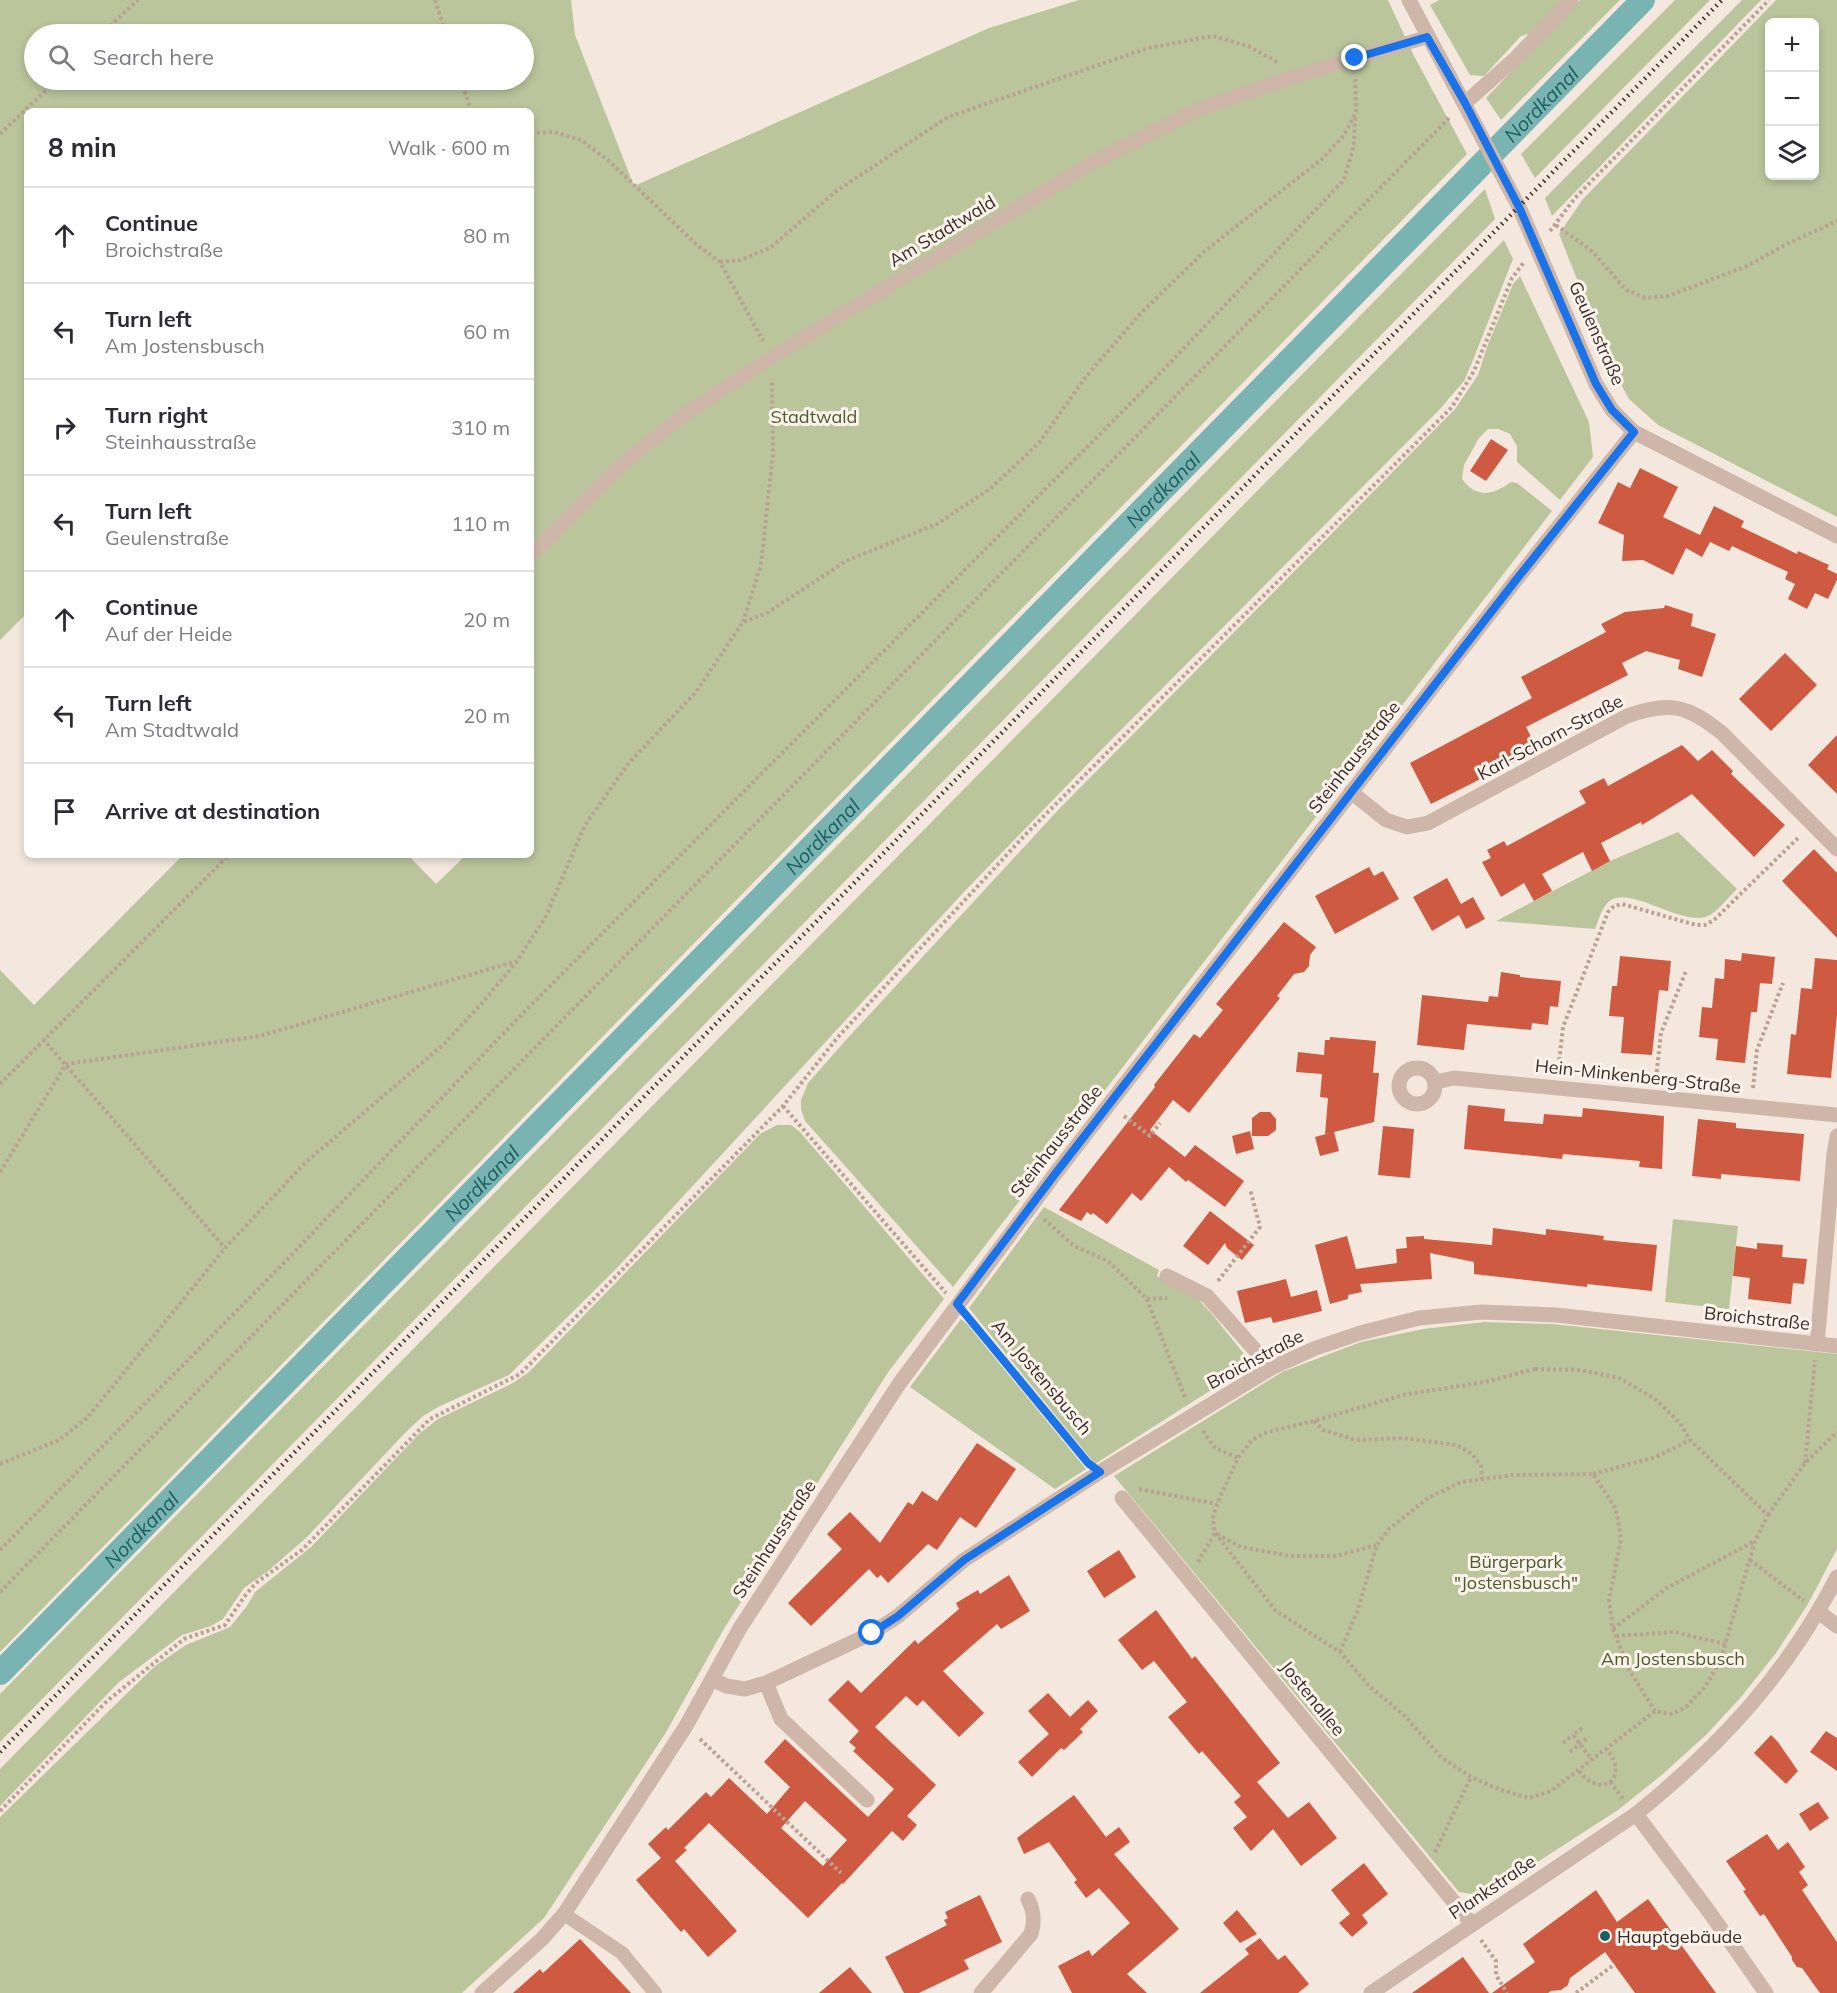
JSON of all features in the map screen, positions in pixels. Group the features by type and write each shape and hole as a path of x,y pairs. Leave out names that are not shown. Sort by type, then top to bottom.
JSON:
{"street":[{"name":"Geulenstraße","path":"1409,0 1427,37 1478,127 1537,244 1596,384 1612,410 1634,432 1837,536"},
{"path":"1465,103 1516,58 1571,0"},
{"name":"Steinhausstraße","path":"482,1993 542,1939 564,1914 686,1726 740,1628 899,1384 957,1304 1030,1206 1516,580 1634,432"},
{"name":"Karl-Schorn-Straße","path":"1352,792 1386,820 1407,827 1428,824 1627,716 1648,709 1664,707 1684,710 1714,727 1837,849"},
{"name":"Hein-Minkenberg-Straße","path":"1436,1083 1454,1078 1837,1116"},
{"path":"1816,1344 1837,1136"},
{"path":"1167,1275 1207,1296 1271,1368"},
{"name":"Broichstraße","path":"712,1679 726,1686 745,1689 766,1683 872,1633 898,1616 964,1560 1100,1472 1271,1368 1316,1348 1360,1333 1419,1318 1482,1312 1556,1315 1837,1346"},
{"name":"Jostenallee","path":"1122,1498 1472,1924"},
{"path":"1766,1993 1636,1814 1714,1745 1753,1703 1785,1664 1819,1612 1837,1577"},
{"path":"1819,1612 1837,1626"},
{"path":"766,1683 781,1719 867,1800"},
{"name":"Plankstraße","path":"1371,1993 1636,1814"},
{"path":"981,1993 1031,1934 1034,1914 1028,1899"}],"lane":[{"name":"Am Stadtwald","path":"534,552 621,465 685,414 772,357 1095,161 1199,109 1300,75 1427,37"},
{"path":"564,1914 622,1953 655,1993"}],"path":[{"path":"112,24 138,0"},
{"path":"435,0 443,24"},
{"path":"0,1811 115,1694 184,1639 225,1625 256,1583 302,1550 430,1419 520,1374 783,1106 838,1037 1026,834 1452,407 1474,371 1512,278 1537,244 1556,225 1575,198 1769,0"},
{"path":"720,262 740,260 770,248 834,192 948,117 1148,48 1213,36 1250,47 1300,75"},
{"path":"0,1550 279,1268 521,1015 1147,387 1344,180 1354,145 1355,58"},
{"path":"28,108 47,90"},
{"path":"464,90 470,108"},
{"path":"0,1592 1465,103"},
{"path":"0,135 24,112"},
{"path":"743,622 767,613 846,561 937,524 991,488 1039,443 1085,378 1140,314 1205,251 1323,159 1344,135 1356,112"},
{"path":"0,1464 59,1440 88,1417 225,1248 305,1163 444,1044 485,1000 517,961 546,916 585,825 628,764 696,692 743,622 761,565 773,453 772,357 720,262 697,245 609,161 581,140 554,132 534,133"},
{"path":"1556,225 1593,252 1626,290 1645,298 1668,297 1745,267 1837,220"},
{"path":"1557,1087 1563,1027 1608,912 1614,906 1622,904 1696,925 1705,925 1714,920 1812,824"},
{"path":"0,1084 226,858"},
{"path":"66,1064 260,1036 517,961"},
{"path":"1654,1097 1661,1033 1686,971"},
{"path":"1751,1106 1757,1050 1783,982"},
{"path":"44,1039 225,1248"},
{"path":"0,1172 66,1064"},
{"path":"1109,1105 1150,1136 1160,1123"},
{"name":"Am Jostensbusch","path":"783,1106 957,1304 1088,1463 1100,1472"},
{"path":"1207,1296 1260,1227 1250,1189"},
{"path":"1030,1206 1074,1246 1108,1261 1147,1299 1192,1417 1215,1448 1238,1458"},
{"path":"1804,1463 1816,1344"},
{"path":"1655,1711 1551,1791 1529,1798 1501,1790 1471,1777 1441,1756 1405,1716 1369,1686 1340,1652 1276,1611 1215,1533 1213,1518 1217,1504 1238,1458 1252,1440 1268,1432 1403,1395 1485,1382 1535,1369 1580,1370 1618,1378 1654,1398 1680,1424 1690,1440 1768,1515"},
{"path":"1314,1420 1323,1430 1356,1440 1402,1438 1457,1445 1472,1454 1481,1466 1482,1479"},
{"path":"1593,1474 1616,1509 1621,1539 1609,1600 1613,1629 1628,1668 1655,1711 1671,1714 1685,1708 1704,1688 1720,1662 1755,1541 1768,1515 1804,1463 1837,1432"},
{"path":"1340,1652 1357,1612 1377,1545 1389,1529 1428,1498 1461,1482 1513,1476 1593,1474 1656,1457 1690,1440"},
{"path":"1137,1488 1217,1504"},
{"path":"1215,1533 1241,1547 1290,1556 1336,1556 1377,1545"},
{"path":"1189,1578 1215,1533"},
{"path":"1613,1629 1665,1589 1755,1541"},
{"path":"1749,1560 1819,1612"},
{"path":"1616,1636 1676,1632 1725,1644"},
{"path":"686,1726 841,1873"},
{"path":"1563,1743 1582,1728"},
{"path":"1573,1735 1592,1760"},
{"path":"1570,1752 1588,1737"},
{"path":"1579,1771 1587,1781 1595,1785 1610,1782 1617,1768 1616,1759 1607,1749"},
{"path":"1428,1870 1471,1777"},
{"path":"1472,1924 1475,1933 1496,1961 1496,1975 1507,1993"},
{"path":"1577,1993 1615,1964"}],"green space":[{"name":"Stadtwald","path":"0,0 571,0 575,35 634,186 989,28 1079,0 1388,0 1413,54 1467,154 0,1652 0,970 34,1005 180,858 411,858 436,884 463,858 534,858 534,108 24,108 24,616 0,640"},
{"path":"1439,0 1562,0 1529,34 1521,36 1484,76 1470,75 1430,5"},
{"path":"1580,0 1620,0 1501,120 1486,98"},
{"path":"1675,0 1710,0 1535,178 1521,154"},
{"path":"1742,0 1761,0 1552,216 1545,198"},
{"path":"1776,0 1837,0 1837,517 1658,425 1629,399 1613,370 1559,234 1583,199"},
{"path":"1485,189 1495,219 0,1742 0,1694"},
{"path":"1504,240 1513,259 1464,381 1440,409 1107,744 963,893 616,1269 509,1375 423,1416 306,1538 268,1571 244,1588 223,1619 211,1626 182,1635 119,1682 0,1806 0,1769"},
{"path":"1520,276 1589,422 1593,457 1560,500 1517,462 1517,446 1510,434 1498,429 1488,429 1479,438 1464,465 1462,479 1473,490 1492,492 1511,482 1517,483 1552,511 953,1287 805,1121 801,1100 808,1083 1060,808 1455,409 1478,375 1513,284"},
{"path":"1678,832 1737,889 1710,915 1700,918 1687,917 1632,898 1620,897 1611,900 1605,906 1595,929 1496,921 1610,861"},
{"path":"777,1125 791,1125 800,1132 944,1299 889,1371 725,1627 665,1734 544,1918 462,1993 0,1993 0,1817 155,1666 186,1645 230,1627 255,1592 311,1547 419,1434 438,1419 513,1383 529,1372 760,1134"},
{"path":"1044,1207 1159,1270 1157,1276 1198,1299 1252,1364 1095,1464 969,1308"},
{"path":"1673,1219 1738,1226 1729,1309 1665,1302"},
{"path":"961,1319 1086,1469 1055,1489 910,1387"},
{"name":"Bürgerpark \"Jostensbusch\"","path":"1484,1322 1553,1324 1837,1354 1837,1549 1808,1604 1776,1653 1742,1696 1707,1734 1663,1774 1618,1810 1485,1896 1459,1892 1114,1476 1282,1372 1361,1342 1423,1329"}],"building":[{"path":"1491,439 1508,450 1486,481 1470,471"},
{"path":"1640,468 1678,487 1663,517 1700,535 1714,506 1744,521 1741,527 1797,554 1798,551 1829,565 1827,569 1837,574 1837,580 1828,599 1815,593 1807,609 1788,599 1795,584 1785,579 1788,572 1732,546 1729,551 1710,542 1702,557 1686,548 1673,575 1643,560 1622,561 1624,535 1598,523 1618,482 1630,488"},
{"path":"1665,605 1693,614 1691,626 1716,634 1702,677 1678,669 1680,660 1646,651 1622,663 1628,675 1526,727 1538,750 1431,804 1410,763 1532,698 1521,677 1606,632 1601,624 1625,612 1664,608"},
{"path":"1785,653 1817,685 1771,731 1739,699"},
{"path":"1837,735 1837,794 1808,765"},
{"path":"1682,745 1698,761 1712,750 1733,771 1731,774 1785,825 1754,857 1692,794 1642,825 1641,822 1601,843 1610,861 1592,871 1583,852 1542,874 1552,891 1534,901 1524,883 1501,897 1482,862 1491,858 1487,850 1504,841 1507,846 1586,803 1579,791 1604,778 1608,786"},
{"path":"1814,849 1837,873 1837,938 1782,881"},
{"path":"1369,867 1374,876 1383,871 1399,899 1335,934 1315,896"},
{"path":"1447,878 1461,904 1473,897 1485,919 1466,929 1459,915 1432,931 1413,897"},
{"path":"1284,922 1316,947 1310,955 1309,966 1304,972 1294,974 1277,996 1280,998 1189,1113 1173,1100 1150,1130 1185,1157 1195,1145 1244,1181 1225,1207 1188,1180 1186,1182 1169,1167 1141,1201 1132,1193 1107,1224 1093,1213 1091,1215 1087,1212 1081,1221 1059,1210 1194,1034 1200,1038 1223,1010 1216,1004"},
{"path":"1742,953 1775,957 1772,984 1760,983 1757,1012 1751,1012 1745,1063 1716,1060 1718,1039 1699,1037 1702,1007 1712,1008 1715,978 1724,979 1725,959 1741,961"},
{"path":"1620,956 1671,961 1668,991 1659,990 1652,1055 1621,1053 1624,1017 1609,1016 1612,986 1617,986"},
{"path":"1815,958 1837,960 1837,1015 1831,1078 1787,1074 1791,1034 1796,1035 1801,988 1812,989"},
{"path":"1501,972 1520,975 1520,977 1561,981 1558,1007 1550,1006 1548,1025 1532,1023 1531,1030 1467,1024 1464,1050 1417,1045 1422,995 1488,1002 1489,996 1498,997"},
{"path":"1330,1037 1376,1041 1373,1073 1379,1073 1374,1122 1334,1132 1339,1151 1320,1156 1315,1137 1330,1133 1325,1134 1328,1098 1320,1097 1322,1074 1296,1072 1298,1052 1324,1055 1325,1040 1330,1040"},
{"path":"1468,1105 1505,1109 1504,1121 1543,1124 1544,1114 1582,1117 1583,1108 1664,1116 1662,1169 1639,1167 1640,1161 1563,1154 1562,1159 1464,1149"},
{"path":"1260,1112 1270,1112 1276,1119 1276,1130 1268,1136 1252,1136 1252,1118"},
{"path":"1698,1119 1736,1123 1736,1128 1804,1134 1800,1181 1721,1174 1721,1179 1692,1176"},
{"path":"1383,1126 1414,1129 1410,1178 1378,1175"},
{"path":"1250,1131 1254,1149 1236,1154 1232,1136"},
{"path":"1210,1211 1254,1245 1242,1260 1227,1248 1225,1243 1208,1265 1183,1246"},
{"path":"1493,1228 1546,1235 1546,1229 1604,1236 1603,1240 1657,1245 1652,1291 1587,1284 1587,1287 1474,1274 1474,1262 1430,1253 1432,1279 1360,1284 1362,1292 1348,1295 1348,1299 1330,1304 1315,1245 1347,1236 1356,1269 1397,1263 1396,1249 1407,1248 1406,1237 1424,1236 1424,1239 1492,1245"},
{"path":"1757,1243 1783,1245 1782,1257 1807,1259 1804,1284 1793,1283 1791,1304 1748,1299 1750,1278 1733,1276 1736,1246 1757,1249"},
{"path":"1286,1279 1291,1297 1317,1290 1322,1311 1273,1323 1271,1317 1245,1323 1237,1291"},
{"path":"977,1443 1016,1469 976,1528 960,1517 937,1550 928,1544 888,1583 881,1575 877,1578 869,1569 811,1626 788,1603 842,1549 827,1534 850,1512 880,1543 908,1502 913,1505 922,1491 937,1501"},
{"path":"1119,1550 1136,1577 1104,1598 1087,1571"},
{"path":"1009,1575 1030,1611 1001,1629 997,1624 943,1671 984,1713 959,1737 923,1700 917,1706 906,1696 875,1727 936,1785 907,1816 917,1825 903,1841 892,1831 808,1918 709,1823 684,1848 687,1850 675,1861 737,1931 708,1957 684,1929 681,1932 636,1880 661,1858 648,1844 666,1827 668,1830 706,1792 711,1797 729,1778 767,1814 790,1787 764,1762 785,1739 868,1817 894,1789 853,1751 856,1748 849,1742 859,1731 828,1700 848,1680 861,1693 915,1640 918,1644 959,1609 956,1603 978,1590 980,1594","holes":["805,1801 847,1840 823,1866 781,1828"]},
{"path":"1156,1610 1192,1659 1195,1656 1280,1763 1257,1782 1288,1818 1309,1802 1337,1838 1301,1866 1273,1829 1251,1851 1233,1828 1247,1817 1234,1802 1241,1796 1202,1751 1199,1754 1168,1717 1187,1702 1154,1661 1142,1670 1118,1640"},
{"path":"1048,1693 1070,1717 1088,1700 1098,1711 1080,1729 1083,1732 1064,1750 1061,1748 1032,1777 1018,1762 1049,1734 1028,1711"},
{"path":"1826,1731 1837,1738 1837,1771 1810,1752"},
{"path":"1771,1735 1798,1771 1786,1784 1754,1753"},
{"path":"1074,1795 1106,1837 1119,1827 1130,1842 1114,1854 1179,1929 1127,1974 1147,1993 1072,1993 1058,1966 1089,1950 1092,1956 1130,1923 1099,1888 1086,1898 1074,1882 1077,1880 1049,1842 1024,1854 1017,1838"},
{"path":"1818,1802 1829,1818 1810,1831 1799,1814"},
{"path":"1767,1834 1778,1850 1788,1842 1805,1867 1799,1872 1808,1885 1802,1890 1837,1942 1837,1993 1820,1993 1802,1968 1797,1967 1764,1914 1760,1916 1743,1891 1746,1890 1726,1861"},
{"path":"1364,1863 1388,1894 1362,1915 1368,1923 1352,1937 1339,1923 1350,1914 1331,1890"},
{"name":"Hauptgebäude","path":"1596,1890 1617,1922 1648,1899 1716,1993 1635,1993 1605,1952 1570,1978 1568,1985 1561,1990 1548,1993 1492,1993 1535,1962 1523,1944"},
{"path":"980,1895 1002,1942 964,1960 969,1969 919,1993 904,1993 885,1957 947,1925 944,1920 948,1918 945,1912"},
{"path":"1237,1910 1257,1934 1240,1943 1223,1923"},
{"path":"1260,1938 1278,1960 1285,1955 1309,1984 1298,1993 1200,1993 1249,1954 1245,1949"},
{"path":"580,1939 631,1993 513,1993 540,1969 543,1973"},
{"path":"1463,1957 1489,1993 1412,1993"},
{"path":"850,1967 872,1993 819,1993"}],"waterway":[{"name":"Nordkanal","path":"0,1673 1643,0"}],"railway":[{"path":"0,1752 1722,0"}],"place":[{"name":"Hauptgebäude","path":"1605,1936"}],"route":[{"path":"872,1633 898,1616 964,1560 1100,1472 1088,1463 957,1304 1030,1206 1516,580 1634,432 1612,410 1596,384 1519,207 1465,103 1427,37 1355,58"}]}
